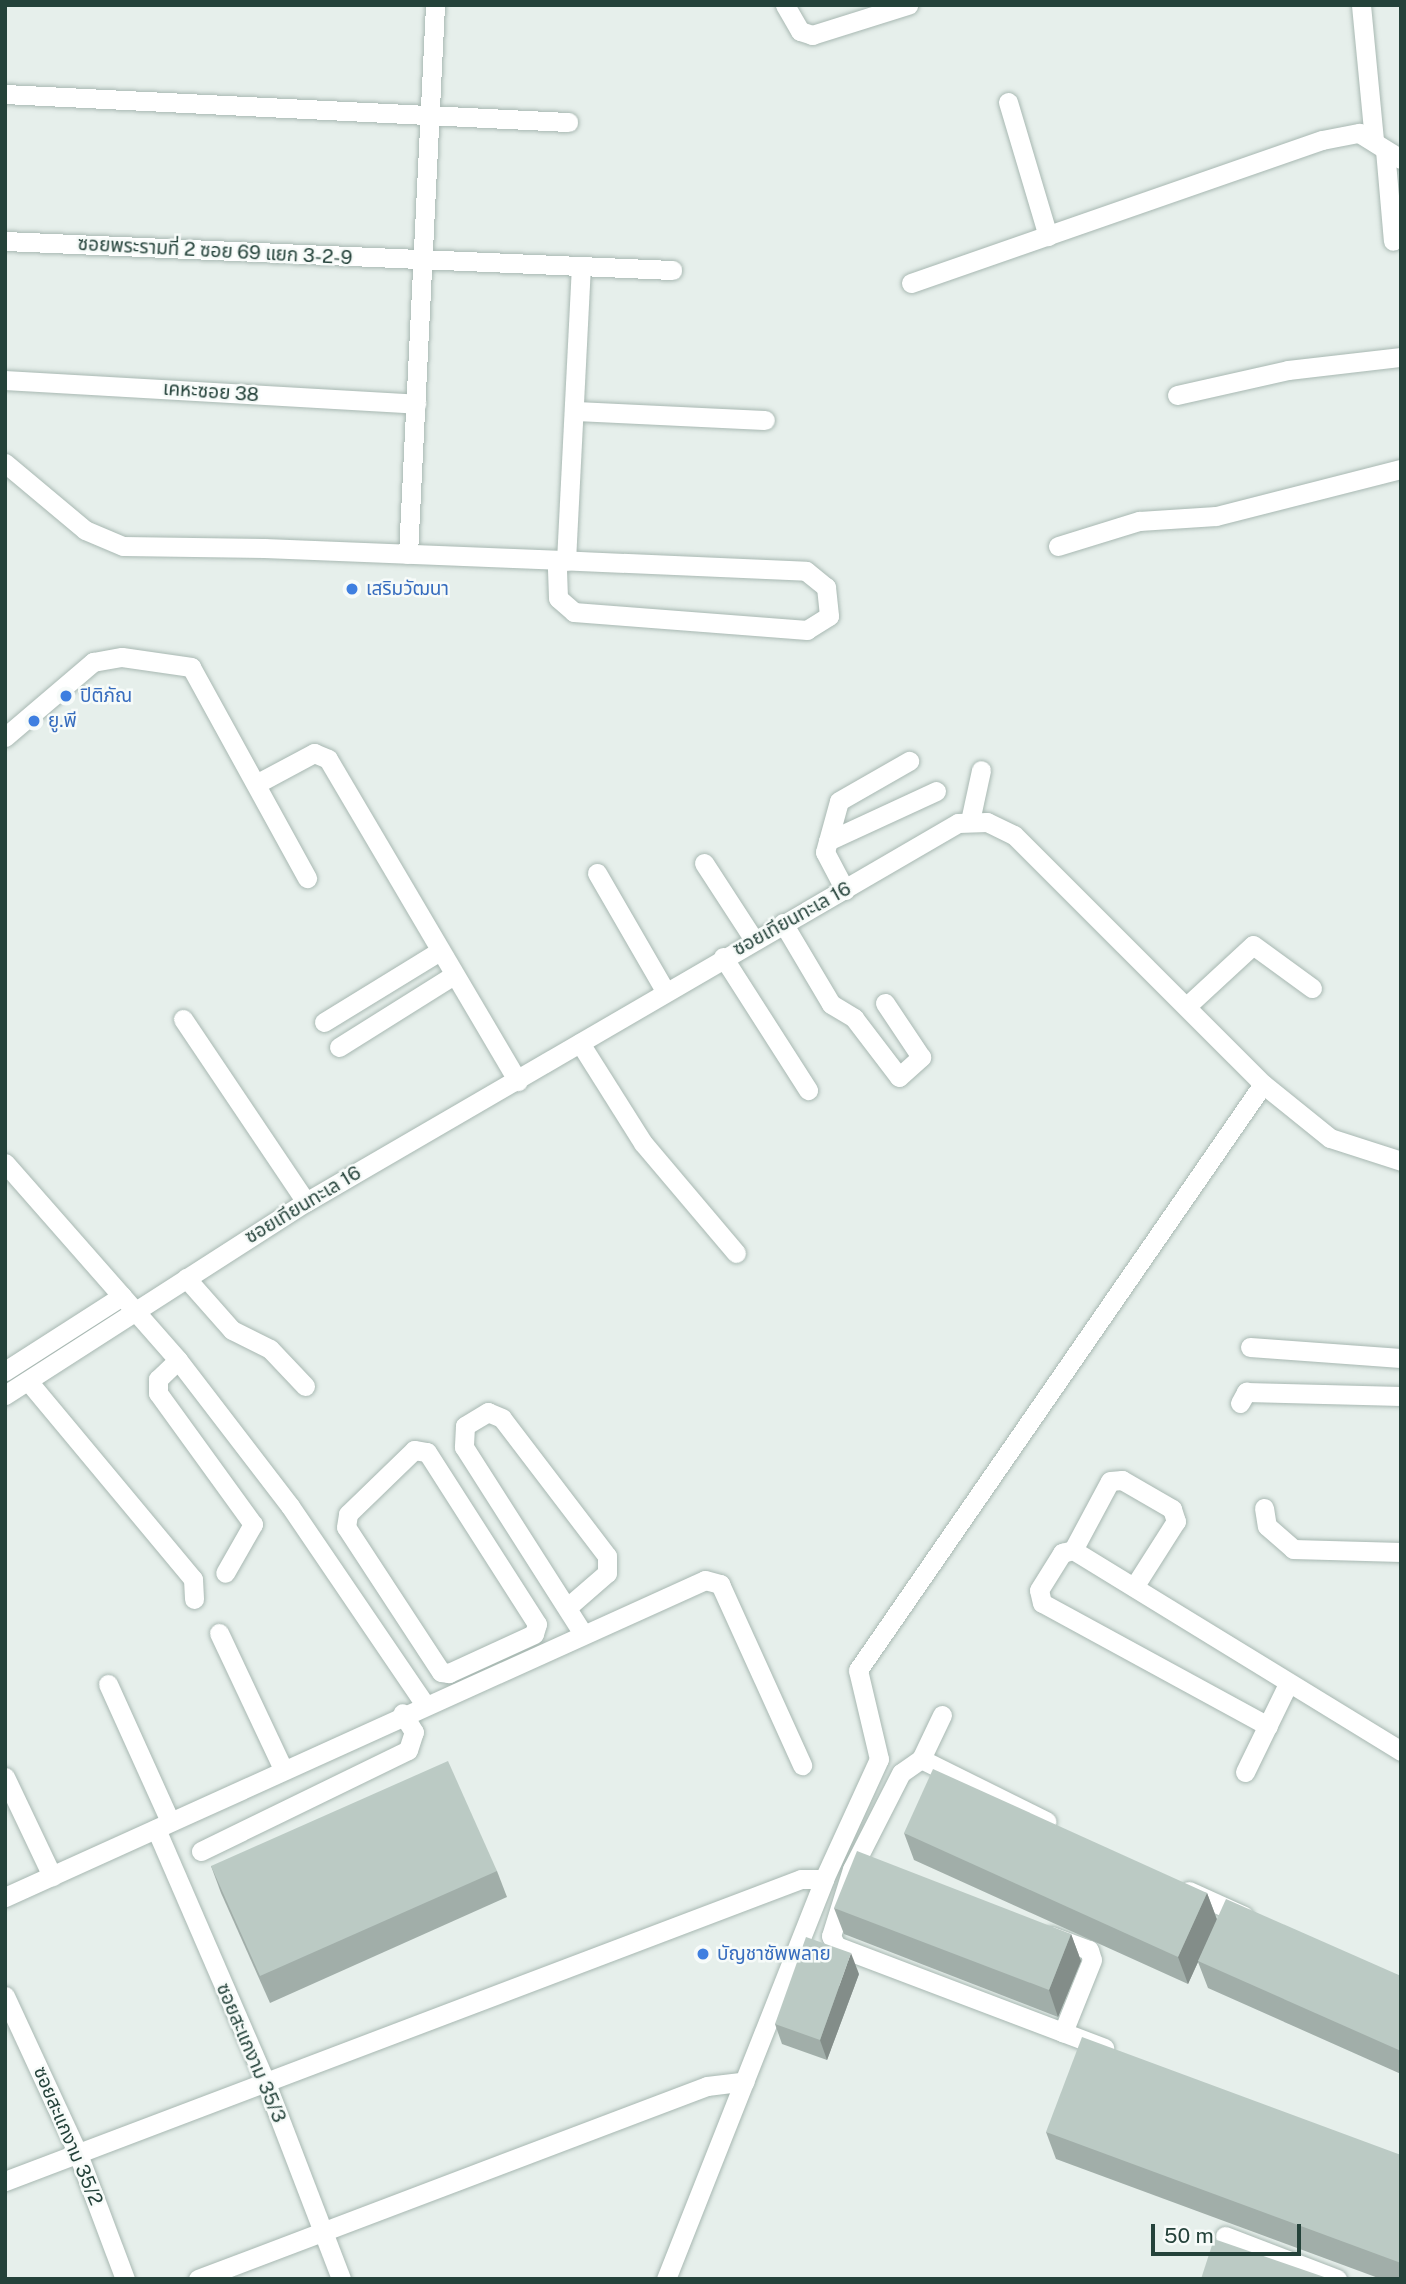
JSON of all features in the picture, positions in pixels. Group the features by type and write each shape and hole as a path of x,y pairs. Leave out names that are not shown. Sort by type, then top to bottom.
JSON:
{"street":[{"path":"408,554 435,5"},
{"path":"785,5 800,31 812,35 908,5"},
{"path":"1361,5 1387,150 1394,241"},
{"path":"5,94 568,122"},
{"path":"1008,102 1048,236"},
{"path":"911,283 1322,140 1359,133 1387,150"},
{"name":"ซอยพระรามที่ 2 ซอย 69 แยก 3-2-9","path":"5,241 424,263 672,270"},
{"path":"5,463 85,530 123,546 408,554 562,560 806,571 826,587 829,616 807,629 574,612 558,598 562,560 575,411 581,268"},
{"path":"1177,396 1288,370 1401,357"},
{"name":"เคหะซอย 38","path":"5,380 416,404"},
{"path":"575,411 765,421"},
{"path":"1058,546 1139,521 1216,516 1401,469"},
{"path":"5,737 93,662 122,657 171,663 201,677 307,878"},
{"path":"257,784 314,753 328,759 518,1081"},
{"path":"845,890 825,852 839,801 909,761"},
{"path":"981,770 970,821 1014,835 1188,1005 1263,1084 1330,1138 1401,1161"},
{"path":"828,841 936,791"},
{"name":"ซอยเทียนทะเล 16","path":"5,1395 306,1202 518,1081 664,989 970,821"},
{"path":"704,863 754,940"},
{"path":"597,873 664,989"},
{"path":"783,923 831,1004 854,1018 899,1077 921,1057 885,1003"},
{"path":"1188,1005 1254,946 1312,988"},
{"path":"324,1022 440,951"},
{"path":"723,957 808,1090"},
{"path":"339,1047 454,975"},
{"path":"183,1019 306,1202"},
{"path":"580,1043 643,1143 736,1254"},
{"path":"666,2279 824,1879 879,1759 858,1670 1263,1084"},
{"path":"5,1163 137,1310 178,1360 386,1644 424,1703"},
{"path":"186,1278 232,1330 270,1349 305,1386"},
{"path":"5,1371 122,1296"},
{"path":"1250,1347 1401,1358"},
{"path":"178,1360 158,1379 158,1393 253,1524 225,1573"},
{"path":"28,1381 193,1579 194,1599"},
{"path":"1240,1403 1246,1392 1401,1396"},
{"path":"570,1605 607,1573 607,1556 502,1418 488,1412 465,1426 464,1447 570,1605 582,1632"},
{"path":"423,1449 537,1624 534,1634 445,1673 411,1628 346,1521 410,1454 423,1449"},
{"path":"1073,1550 1110,1480 1122,1479 1172,1509 1176,1521 1134,1587"},
{"path":"1264,1508 1267,1526 1293,1549 1401,1552"},
{"path":"1268,1726 1042,1603 1039,1590 1062,1553 1073,1550 1401,1751"},
{"path":"5,1897 582,1632 716,1579 802,1765"},
{"path":"386,1644 411,1628"},
{"path":"219,1633 283,1769"},
{"name":"ซอยสะแกงาม 35/3","path":"108,1684 341,2279"},
{"path":"1245,1772 1288,1684"},
{"path":"201,1851 408,1750 414,1732 402,1713"},
{"path":"942,1715 921,1759 901,1773 859,1859 834,1924 836,1946 1129,2057"},
{"path":"921,1759 1066,1831"},
{"path":"5,1777 52,1876"},
{"path":"859,1859 884,1869"},
{"path":"5,2181 264,2078 801,1879 824,1879"},
{"path":"1163,1879 1268,1927"},
{"path":"1218,1933 1231,1910"},
{"path":"1025,1925 1089,1950 1092,1960 1063,2032"},
{"name":"ซอยสะแกงาม 35/2","path":"5,1996 78,2154 125,2279"},
{"path":"198,2279 708,2086 745,2081"},
{"path":"1224,2236 1337,2279"}],"building":[{"path":"448,1761 497,1871 260,1976 211,1866"},
{"path":"933,1769 1207,1893 1178,1957 904,1833"},
{"path":"857,1851 1071,1934 1049,1990 834,1908"},
{"path":"1226,1899 1401,1976 1401,2051 1198,1961"},
{"path":"806,1937 851,1953 820,2040 775,2024"},
{"path":"1082,2037 1401,2155 1401,2263 1046,2132"},
{"path":"1214,2239 1330,2279 1201,2279"}],"place":[{"name":"เสริมวัฒนา","path":"352,589"},
{"name":"ปิติภัณ","path":"66,696"},
{"name":"ยู.พี","path":"34,721"},
{"name":"บัญชาซัพพลาย","path":"703,1954"}]}
